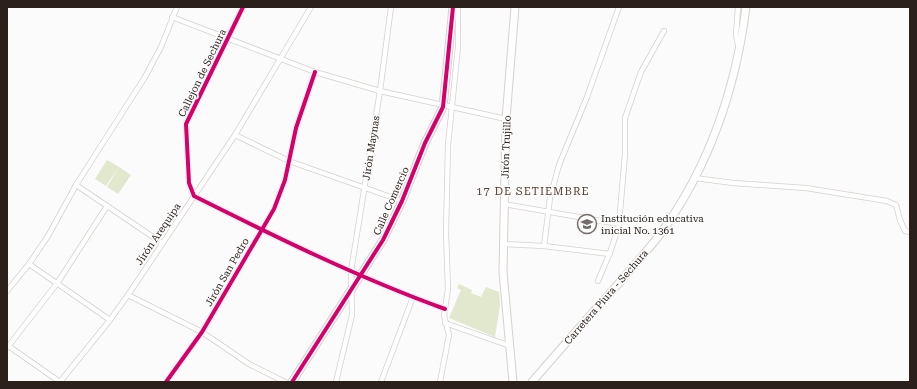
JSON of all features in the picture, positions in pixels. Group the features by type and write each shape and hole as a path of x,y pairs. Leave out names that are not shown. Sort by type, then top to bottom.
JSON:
{"street":[{"path":"7,291 30,264 48,236 76,185 145,77 161,47 177,7"},
{"name":"Callejon de Sechura","path":"194,196 189,183 186,124 243,7"},
{"name":"Jirón Arequipa","path":"60,382 110,320 128,295 235,135 281,60 311,7"},
{"name":"Jirón Maynas","path":"336,382 352,315 350,289 351,271 380,91 391,7"},
{"name":"Calle Comercio","path":"292,382 350,289 361,275 383,240 402,201 425,143 443,107 453,7"},
{"path":"440,382 449,335 444,315 448,289 448,126 452,108 458,40 458,7"},
{"name":"Jirón Trujillo","path":"513,382 504,290 504,204 506,119 515,7"},
{"path":"544,246 548,212 559,165 588,97 618,7"},
{"path":"738,7 736,35 740,51"},
{"name":"Carretera Piura - Sechura","path":"532,382 656,240 695,178 710,148 724,111 740,51 746,7"},
{"path":"172,17 315,72 443,107 506,119"},
{"path":"598,281 610,254 619,224 626,154 626,118 641,72 664,31"},
{"name":"Jirón San Pedro","path":"166,382 202,332 274,209 285,180 296,128 315,72"},
{"path":"235,135 289,161 402,201"},
{"path":"695,178 733,183 806,188 887,201 896,205 905,231 910,232"},
{"path":"76,185 162,243"},
{"path":"194,196 261,230 351,271 413,298 445,309"},
{"path":"504,204 619,224"},
{"path":"60,382 7,347 58,282 107,206"},
{"path":"504,244 544,246 610,254"},
{"path":"30,264 58,282 110,320"},
{"path":"128,295 202,332 249,364 285,382"},
{"path":"381,382 413,298"},
{"path":"445,323 510,346"}],"green space":[{"path":"107,160 119,167 106,186 95,179"},
{"path":"119,167 131,175 118,194 107,187"},
{"path":"459,284 472,290 471,293 481,297 486,287 499,292 500,305 495,337 449,318 461,290 457,288"}],"cycle path":[{"path":"243,7 186,124 189,183 194,196 287,242 349,270 445,309"},
{"path":"292,382 383,240 402,201 425,143 443,107 453,7"},
{"path":"166,382 202,332 274,209 285,180 296,128 315,72"}],"place":[{"name":"Institución educativa inicial No. 1361","path":"587,224"}],"district":[{"name":"17 DE SETIEMBRE","path":"533,191"}]}
